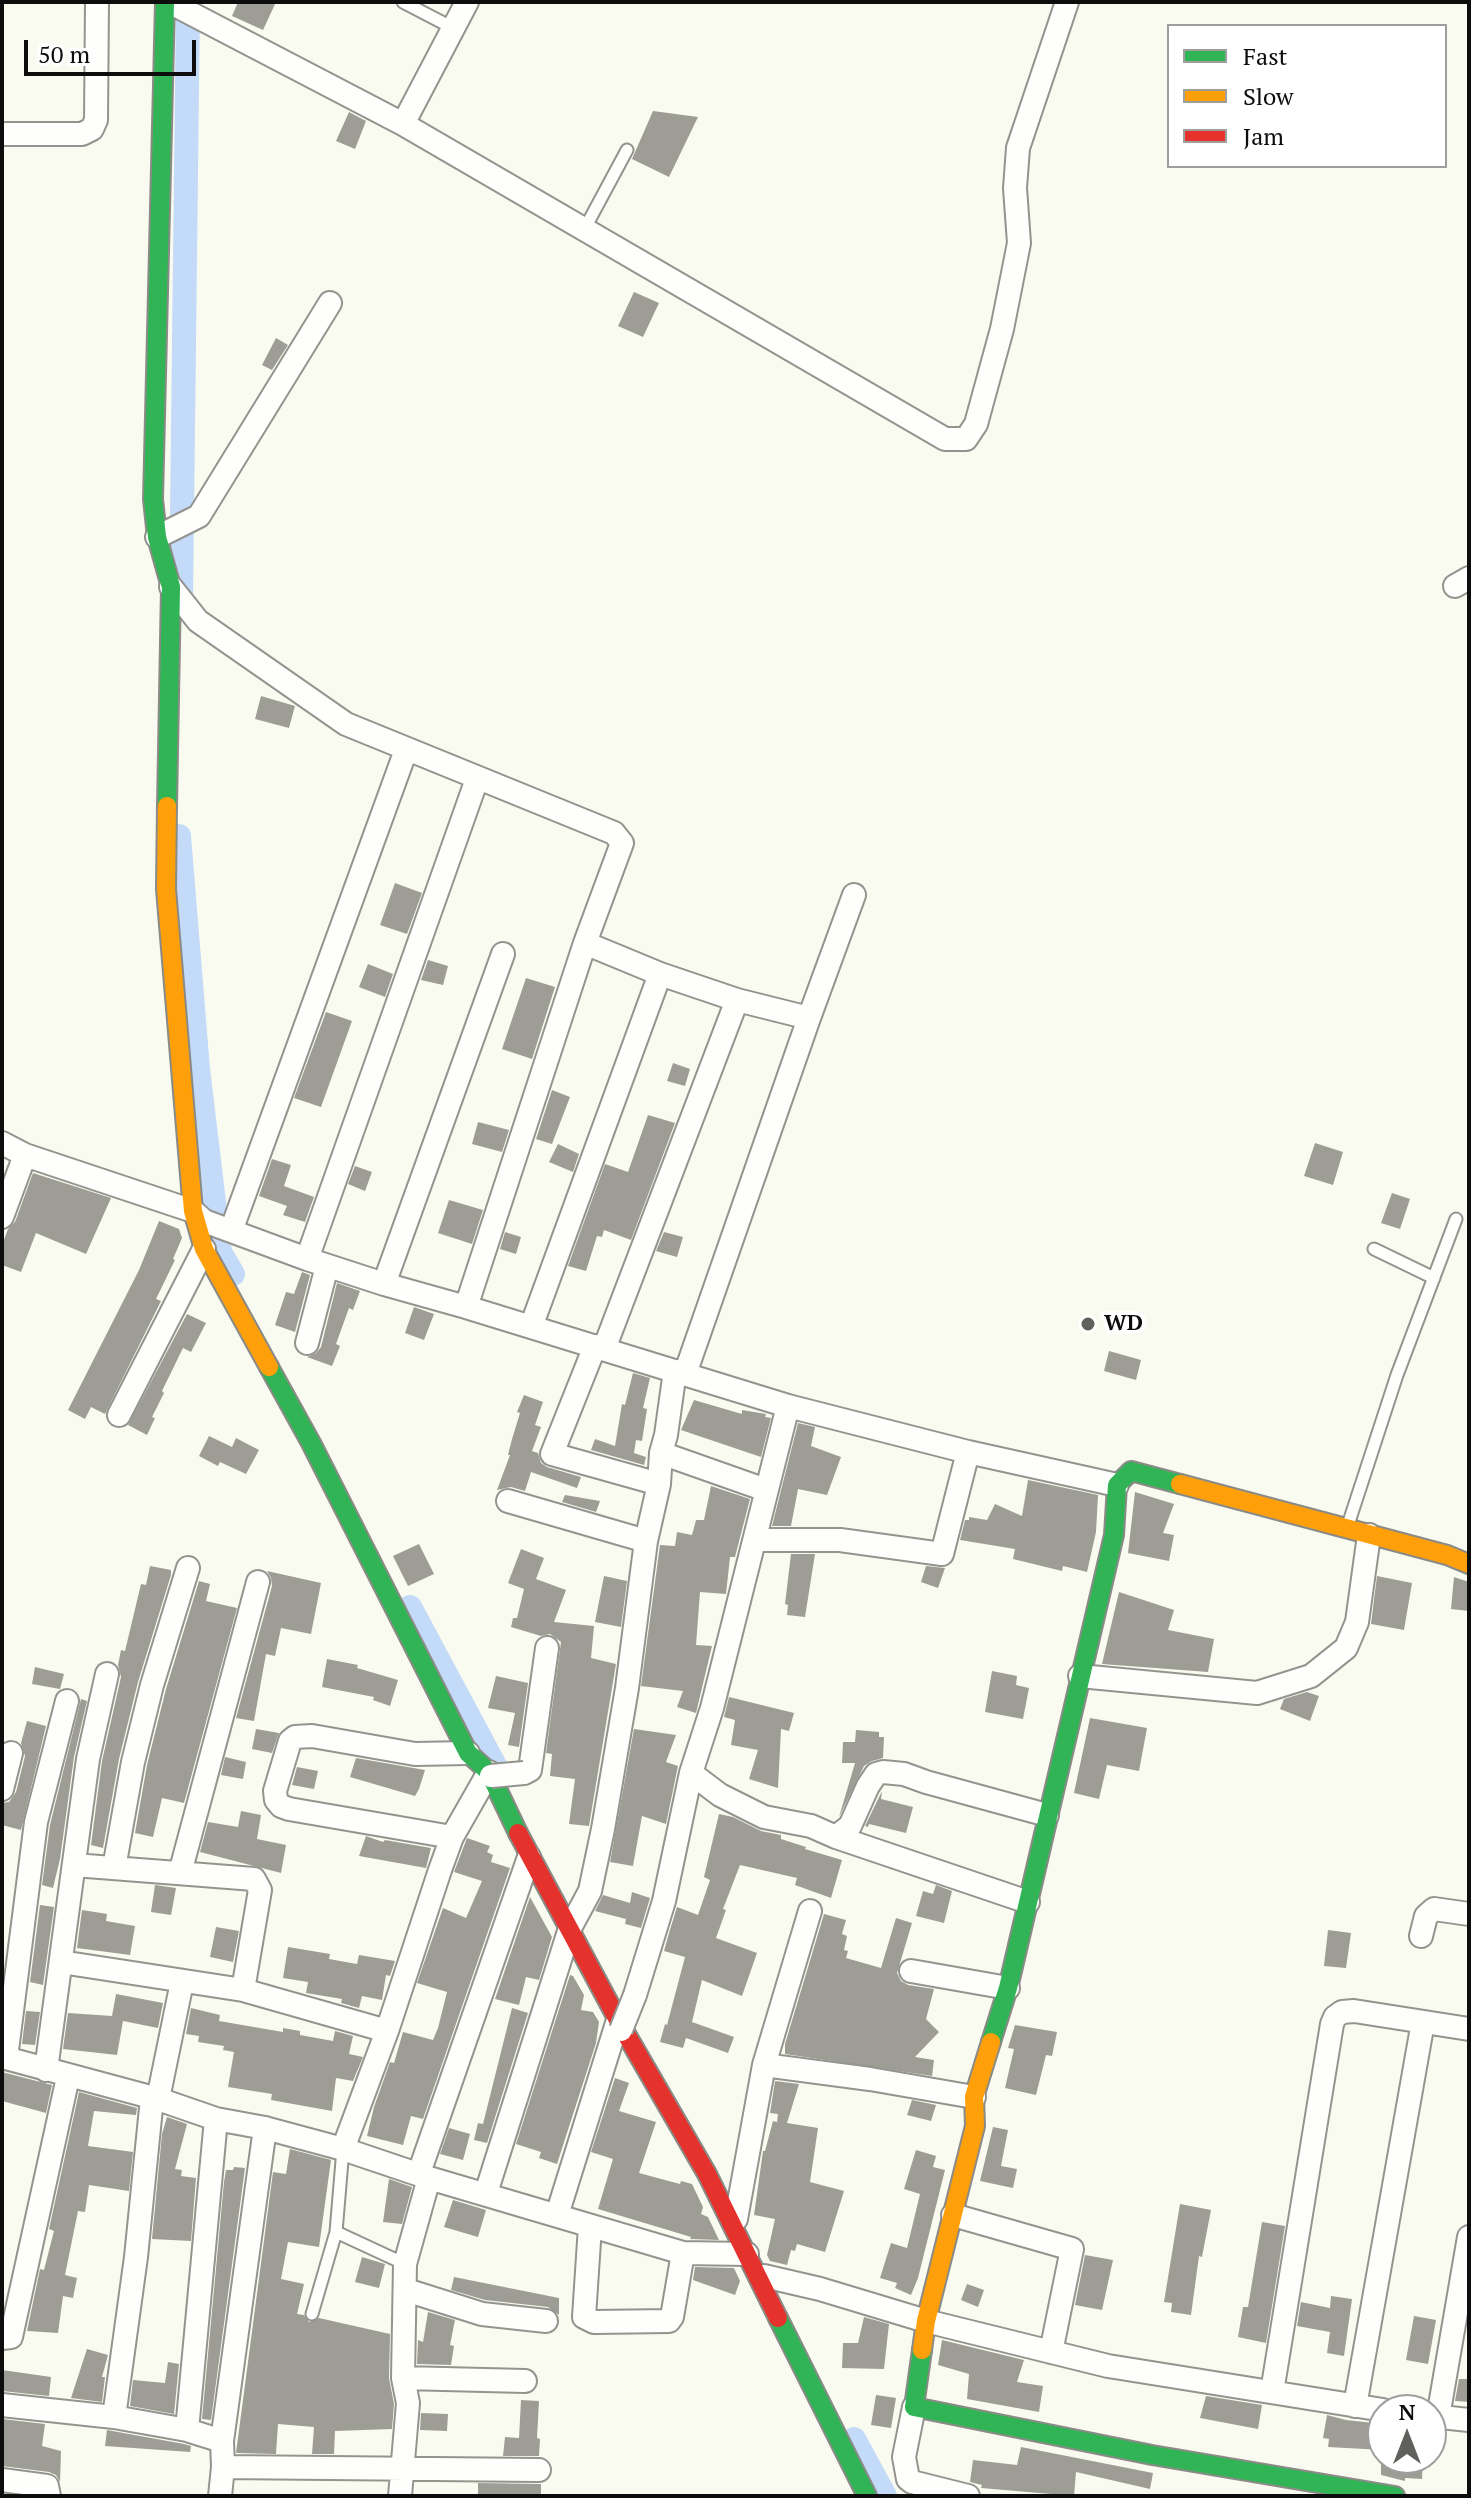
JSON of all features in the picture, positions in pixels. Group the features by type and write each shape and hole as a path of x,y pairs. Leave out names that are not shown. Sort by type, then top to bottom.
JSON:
{"street":[{"path":"2,134 82,134 92,129 96,120 97,2"},
{"path":"867,2496 735,2224 619,2025 570,1928 529,1857 490,1774 468,1753 311,1443 204,1249 166,889 172,530 153,499 167,2 403,124 945,439 966,439 980,411 1002,329 1019,243 1015,188 1018,148 1067,2"},
{"path":"403,124 467,2"},
{"path":"172,530 199,516 330,303"},
{"path":"171,587 198,621 346,724 614,833 622,843 585,943 466,1307"},
{"path":"229,1230 406,750"},
{"path":"307,1343 317,1263 477,779"},
{"path":"486,2193 570,1928 590,1891 627,1688 646,1541 659,1484 661,1453 680,1373 854,895"},
{"path":"585,943 660,974 737,1000 809,1018"},
{"path":"384,1284 503,954"},
{"path":"531,1327 660,974"},
{"path":"659,1484 552,1454 599,1347 737,1000"},
{"path":"2,1143 25,1155 199,1216 317,1263 788,1406 968,1452 1122,1480 1447,1555 1469,1564"},
{"path":"2,1217 25,1155"},
{"path":"119,1415 204,1249"},
{"path":"557,2215 619,2025 635,1995 664,1901 691,1773 712,1708 788,1406"},
{"path":"755,1540 840,1540 942,1554 968,1452"},
{"path":"661,1453 766,1490"},
{"path":"968,2496 916,2489 906,2473 904,2457 926,2321 975,2126 974,2097 1008,1988 1114,1535 1122,1480"},
{"path":"508,1501 646,1541"},
{"path":"1080,1676 1257,1693 1311,1676 1346,1648 1357,1622 1364,1572 1361,1536"},
{"path":"114,1868 133,1762 152,1685 188,1568"},
{"path":"180,1873 258,1582"},
{"path":"490,1774 530,1770 547,1648"},
{"path":"46,2070 88,1759 107,1674"},
{"path":"67,1701 36,1822 4,2058 155,2098 216,2119 265,2128 343,2149 683,2253 754,2266 926,2321 1108,2366 1367,2408"},
{"path":"452,1837 289,1809 276,1800 275,1791 290,1741 304,1735 415,1754 468,1753"},
{"path":"2,1789 11,1753"},
{"path":"836,1837 850,1826 868,1786 876,1774 883,1772 904,1774 1047,1815"},
{"path":"691,1773 720,1795 764,1817 811,1826 1028,1902"},
{"path":"343,2149 387,2031 452,1837 490,1774"},
{"path":"400,2496 408,2403 403,2378 405,2264 424,2176 529,1857"},
{"path":"74,1865 248,1878 258,1883 260,1890 243,1990"},
{"path":"1421,1936 1426,1916 1434,1909 1469,1914"},
{"path":"735,2224 764,2065 810,1911"},
{"path":"61,1962 243,1990 387,2031"},
{"path":"911,1971 1008,1988"},
{"path":"114,2417 155,2098 182,1982"},
{"path":"1272,2392 1335,2017 1342,2012 1354,2011 1469,2029"},
{"path":"1355,2406 1423,2022"},
{"path":"764,2065 974,2097"},
{"path":"2,2338 11,2337 68,2077"},
{"path":"187,2430 216,2119"},
{"path":"220,2496 222,2441 265,2128"},
{"path":"953,2215 1072,2249 1051,2352"},
{"path":"590,2226 584,2317 594,2322 669,2321 683,2253"},
{"path":"1439,2394 1469,2237"},
{"path":"406,2290 482,2314 546,2321"},
{"path":"403,2378 525,2381"},
{"path":"2,2405 114,2417 187,2430 222,2441"},
{"path":"914,2407 1152,2455 1395,2496"},
{"path":"1447,2418 1469,2420"},
{"path":"223,2467 539,2470"},
{"path":"2,2480 47,2486 49,2496"}],"lane":[{"path":"403,2 453,28"},
{"path":"584,230 627,150"},
{"path":"1361,1536 1397,1375 1456,1219"},
{"path":"1374,1249 1434,1278"},
{"path":"312,2314 336,2232 343,2149"},
{"path":"336,2232 405,2264"}],"building":[{"path":"238,2 276,2 263,30 232,16"},
{"path":"653,111 698,117 669,177 632,159"},
{"path":"349,112 366,121 355,149 336,141"},
{"path":"634,292 659,303 643,337 618,326"},
{"path":"276,338 288,345 272,370 262,365"},
{"path":"261,696 295,706 289,728 255,719"},
{"path":"395,883 422,893 407,934 380,925"},
{"path":"428,960 448,966 443,985 421,980"},
{"path":"368,964 393,974 385,997 359,987"},
{"path":"526,978 555,987 532,1059 502,1049"},
{"path":"326,1012 352,1021 321,1107 294,1098"},
{"path":"673,1063 690,1069 685,1086 667,1081"},
{"path":"552,1090 570,1097 552,1144 536,1139"},
{"path":"648,1115 675,1123 631,1240 604,1230 602,1237 597,1236 586,1271 568,1266 605,1164 628,1172"},
{"path":"478,1122 509,1130 502,1152 472,1144"},
{"path":"1315,1143 1343,1152 1333,1185 1304,1176"},
{"path":"558,1144 579,1154 573,1172 549,1162"},
{"path":"272,1159 291,1165 284,1186 314,1197 305,1222 283,1215 287,1206 259,1196"},
{"path":"355,1166 372,1172 365,1191 348,1184"},
{"path":"33,1173 111,1198 86,1254 36,1233 21,1272 2,1265 2,1245 8,1229 15,1222"},
{"path":"1392,1193 1410,1199 1400,1229 1381,1223"},
{"path":"449,1200 483,1210 472,1244 438,1233"},
{"path":"159,1221 179,1229 182,1238 156,1299 161,1301 105,1414 91,1407 85,1419 68,1410 139,1270"},
{"path":"505,1232 521,1237 516,1254 500,1249"},
{"path":"664,1232 683,1237 677,1257 656,1251"},
{"path":"302,1272 310,1275 295,1332 275,1325 286,1292 294,1294"},
{"path":"337,1283 360,1291 353,1310 349,1308 332,1366 307,1357 321,1347"},
{"path":"414,1307 434,1314 424,1340 405,1333"},
{"path":"187,1314 206,1323 191,1352 183,1348 162,1391 164,1393 147,1435 128,1425"},
{"path":"1109,1351 1141,1360 1136,1380 1104,1371"},
{"path":"633,1373 650,1378 643,1408 647,1409 642,1441 636,1440 634,1453 646,1457 644,1465 591,1450 595,1439 615,1446 622,1404 625,1405"},
{"path":"524,1395 543,1402 535,1425 541,1427 532,1451 538,1453 541,1463 547,1467 581,1477 577,1488 531,1472 525,1491 511,1487 497,1490 510,1455 520,1413 517,1412"},
{"path":"694,1400 742,1414 742,1410 766,1414 765,1417 771,1418 761,1457 681,1430"},
{"path":"798,1423 815,1427 811,1446 841,1457 827,1495 798,1489 791,1526 772,1526"},
{"path":"209,1436 232,1447 236,1438 259,1450 246,1474 220,1462 218,1466 199,1456"},
{"path":"1028,1480 1098,1495 1096,1532 1087,1572 1063,1566 1062,1571 1013,1559 1015,1549 960,1540 965,1520 969,1517 987,1520 995,1504 1022,1516"},
{"path":"711,1486 750,1499 735,1557 730,1557 726,1594 700,1592 696,1645 712,1646 696,1713 677,1707 683,1691 641,1686 660,1545 675,1546 677,1532 692,1535 696,1520 704,1520"},
{"path":"1135,1492 1174,1504 1163,1533 1174,1535 1169,1561 1128,1553"},
{"path":"565,1495 600,1501 596,1512 562,1502"},
{"path":"419,1544 434,1574 408,1586 393,1556"},
{"path":"521,1549 544,1558 536,1579 566,1590 554,1622 594,1626 591,1658 616,1664 589,1826 569,1824 575,1779 550,1776 552,1754 546,1753 561,1642 550,1634 541,1636 511,1627 513,1618 517,1618 524,1589 508,1583"},
{"path":"791,1554 815,1554 805,1617 787,1615 788,1605 785,1604"},
{"path":"150,1566 171,1570 171,1575 138,1682 119,1759 103,1848 91,1845 102,1761 121,1677 118,1665 121,1650 125,1651 141,1584 146,1585"},
{"path":"926,1566 945,1568 938,1588 921,1582"},
{"path":"267,1571 321,1583 311,1634 281,1628 275,1656 266,1654 254,1721 236,1718 272,1586"},
{"path":"604,1576 627,1581 621,1627 595,1622"},
{"path":"1377,1576 1412,1583 1404,1630 1371,1624"},
{"path":"1454,1577 1469,1582 1469,1611 1451,1609"},
{"path":"199,1581 210,1584 206,1601 237,1608 184,1803 162,1798 153,1837 135,1833 147,1765"},
{"path":"1119,1592 1174,1610 1168,1630 1214,1639 1208,1672 1102,1664"},
{"path":"327,1659 358,1665 357,1668 398,1680 390,1706 373,1700 374,1697 322,1687"},
{"path":"35,1667 64,1674 60,1689 32,1684"},
{"path":"992,1671 1017,1676 1016,1685 1029,1688 1023,1719 985,1712"},
{"path":"496,1676 528,1683 519,1747 508,1745 515,1713 488,1708"},
{"path":"1307,1692 1319,1696 1310,1721 1280,1709 1284,1699"},
{"path":"729,1697 794,1713 789,1731 781,1729 778,1788 749,1779 758,1750 731,1745 735,1720 724,1717"},
{"path":"81,1699 87,1701 74,1757 53,1888 42,1885 50,1825"},
{"path":"1090,1718 1147,1728 1139,1771 1107,1765 1099,1799 1074,1793"},
{"path":"27,1721 46,1726 21,1830 2,1825 2,1803 9,1802 16,1792 25,1756 21,1743"},
{"path":"256,1729 279,1733 272,1753 252,1749"},
{"path":"634,1729 676,1735 666,1762 678,1766 666,1824 642,1816 633,1866 610,1862"},
{"path":"856,1730 879,1732 879,1737 884,1737 883,1758 864,1766 839,1817 855,1763 842,1763 843,1742 855,1742"},
{"path":"225,1757 246,1762 243,1779 221,1775"},
{"path":"356,1758 425,1770 419,1789 415,1796 350,1777"},
{"path":"297,1767 318,1771 314,1789 292,1785"},
{"path":"882,1791 881,1799 913,1807 906,1833 869,1824 865,1826"},
{"path":"241,1811 261,1815 257,1839 286,1845 281,1873 200,1852 208,1822 238,1827"},
{"path":"719,1814 733,1817 761,1831 781,1835 781,1839 805,1849 842,1860 831,1898 795,1885 797,1878 740,1865 723,1909 726,1910 716,1938 757,1953 742,1996 702,1980 692,2022 734,2037 728,2053 686,2038 683,2048 660,2042 685,1957 664,1951 677,1907 698,1915 710,1880 704,1877"},
{"path":"366,1836 383,1842 431,1848 426,1868 359,1856"},
{"path":"467,1838 490,1846 487,1852 493,1855 491,1862 510,1868 423,2119 411,2116 403,2145 367,2136 374,2107 390,2062 394,2063 403,2032 433,2040 438,2028 447,1992 417,1983 443,1908 466,1918 482,1881 454,1872"},
{"path":"155,1885 176,1888 171,1915 151,1912"},
{"path":"936,1885 952,1891 944,1923 916,1916 923,1891 933,1894"},
{"path":"632,1892 650,1898 641,1928 625,1924 626,1919 595,1911 603,1895 630,1903"},
{"path":"530,1897 552,1937 539,1980 526,1977 519,2005 495,1999"},
{"path":"40,1905 54,1907 43,1985 30,1982"},
{"path":"82,1910 107,1914 106,1921 135,1926 130,1955 77,1948"},
{"path":"824,1914 846,1920 842,1934 847,1936 846,1958 881,1968 896,1918 912,1923 897,1973 901,1981 908,1985 934,1989 926,2019 939,2032 915,2057 934,2060 932,2076 785,2054 785,2044"},
{"path":"216,1927 239,1931 233,1962 210,1957"},
{"path":"1328,1930 1351,1933 1346,1968 1324,1966"},
{"path":"288,1947 330,1954 329,1959 357,1964 359,1955 395,1961 390,1976 386,1975 382,2000 362,1996 359,2008 341,2003 342,1999 306,1993 308,1982 283,1978"},
{"path":"570,1975 584,1995 581,2010 593,2012 599,2022 596,2043 557,2164 539,2158 541,2152 516,2144"},
{"path":"116,1994 163,2003 158,2028 123,2021 117,2055 63,2049 68,2013 112,2016"},
{"path":"191,2008 220,2015 219,2021 283,2032 283,2028 300,2031 300,2035 333,2041 335,2031 353,2036 349,2054 363,2057 353,2081 336,2078 332,2111 271,2100 272,2094 228,2087 234,2052 223,2050 224,2046 198,2042 199,2036 186,2034"},
{"path":"512,2008 528,2013 487,2143 474,2140 478,2123 483,2124"},
{"path":"26,2011 40,2012 35,2045 22,2044"},
{"path":"1015,2025 1057,2032 1052,2056 1046,2055 1036,2095 1005,2088 1014,2049 1008,2048"},
{"path":"2,2072 52,2085 46,2113 2,2101"},
{"path":"615,2078 629,2083 619,2111 656,2122 639,2173 680,2184 681,2181 692,2184 703,2207 701,2214 708,2217 719,2240 690,2239 598,2209 613,2159 591,2152"},
{"path":"775,2081 799,2084 787,2123 818,2128 810,2182 844,2191 825,2252 797,2244 795,2251 791,2250 787,2265 770,2261 767,2255 775,2219 754,2215 763,2151 773,2121 777,2122 778,2114 770,2113"},
{"path":"79,2092 137,2108 136,2115 94,2111 88,2146 133,2152 129,2191 89,2185 85,2212 78,2211 65,2275 77,2278 73,2298 63,2296 58,2333 27,2331 40,2269 44,2270 54,2231 49,2229"},
{"path":"912,2100 936,2105 931,2121 907,2115"},
{"path":"167,2117 187,2124 175,2169 182,2170 181,2176 196,2178 191,2241 152,2239 162,2134"},
{"path":"993,2127 1008,2130 1001,2166 1017,2169 1013,2188 980,2181"},
{"path":"449,2128 470,2134 463,2160 440,2154"},
{"path":"290,2149 331,2160 319,2247 288,2242 281,2279 304,2284 297,2314 304,2315 309,2322 319,2318 390,2334 389,2378 394,2404 392,2429 335,2431 334,2454 312,2454 314,2427 278,2424 276,2454 236,2453 273,2172 286,2174"},
{"path":"916,2150 936,2156 933,2167 945,2170 911,2295 895,2288 897,2283 880,2278 891,2243 907,2248 920,2194 904,2189"},
{"path":"234,2167 245,2168 211,2420 202,2419 224,2182 226,2170 233,2170"},
{"path":"389,2179 412,2187 402,2224 383,2222"},
{"path":"453,2200 486,2210 478,2237 444,2227"},
{"path":"1180,2204 1211,2210 1202,2257 1199,2256 1191,2315 1171,2312 1172,2303 1164,2302"},
{"path":"1262,2222 1285,2226 1266,2343 1238,2337 1243,2307 1248,2307"},
{"path":"1085,2255 1113,2260 1102,2310 1075,2305"},
{"path":"362,2257 385,2264 379,2288 355,2282"},
{"path":"695,2267 734,2268 740,2281 735,2295 693,2280"},
{"path":"454,2277 559,2298 559,2315 548,2307 485,2300 451,2290"},
{"path":"967,2284 984,2290 978,2307 961,2300"},
{"path":"1331,2296 1352,2299 1344,2356 1327,2353 1330,2332 1297,2326 1301,2302 1330,2308"},
{"path":"428,2312 455,2320 450,2345 454,2346 451,2365 417,2364 418,2340 423,2342"},
{"path":"1414,2316 1436,2320 1428,2364 1406,2360"},
{"path":"864,2317 889,2324 884,2369 842,2368 843,2343 858,2343"},
{"path":"942,2340 1024,2360 1017,2382 1043,2386 1039,2412 967,2399 969,2374 938,2365"},
{"path":"87,2349 108,2355 102,2377 105,2377 102,2402 71,2398"},
{"path":"168,2362 179,2364 174,2414 130,2406 133,2380 165,2383"},
{"path":"2,2370 51,2377 49,2396 2,2391"},
{"path":"1459,2379 1469,2379 1469,2402 1455,2401"},
{"path":"876,2395 896,2398 891,2428 871,2425"},
{"path":"1206,2396 1262,2405 1258,2429 1200,2418"},
{"path":"521,2400 539,2401 539,2456 503,2456 505,2437 519,2438"},
{"path":"421,2413 448,2414 447,2431 420,2430"},
{"path":"1327,2415 1367,2422 1367,2449 1328,2447 1329,2439 1323,2438"},
{"path":"2,2419 45,2424 42,2446 61,2451 60,2482 56,2475 49,2472 2,2466"},
{"path":"107,2430 184,2444 191,2446 190,2452 105,2446"},
{"path":"1021,2447 1153,2473 1150,2489 1076,2472 1074,2496 981,2488 982,2485 970,2482 973,2460 1017,2465"},
{"path":"1422,2474 1422,2479 1405,2478 1405,2481 1381,2475"},
{"path":"478,2483 541,2484 541,2496 478,2496"}],"waterway":[{"path":"181,600 188,2"},
{"path":"179,836 198,1069 220,1252 233,1274"},
{"path":"410,1607 500,1775"},
{"path":"854,2439 885,2496"}],"traffic: fast":[{"path":"165,2 153,499 157,537 171,587 167,806"},
{"path":"269,1367 311,1443 468,1753 489,1772 518,1833"},
{"path":"991,2042 1008,1988 1114,1535 1117,1485 1131,1471 1180,1484"},
{"path":"778,2318 867,2496"},
{"path":"922,2350 914,2407 1152,2455 1395,2496"}],"traffic: slow":[{"path":"167,806 166,889 193,1211 204,1249 269,1367"},
{"path":"1180,1484 1447,1555 1469,1564"},
{"path":"922,2350 926,2321 975,2126 974,2097 991,2042"}],"traffic: jam":[{"path":"518,1833 618,2020 707,2174 778,2318"}],"place":[{"name":"WD","path":"1088,1324"}]}
